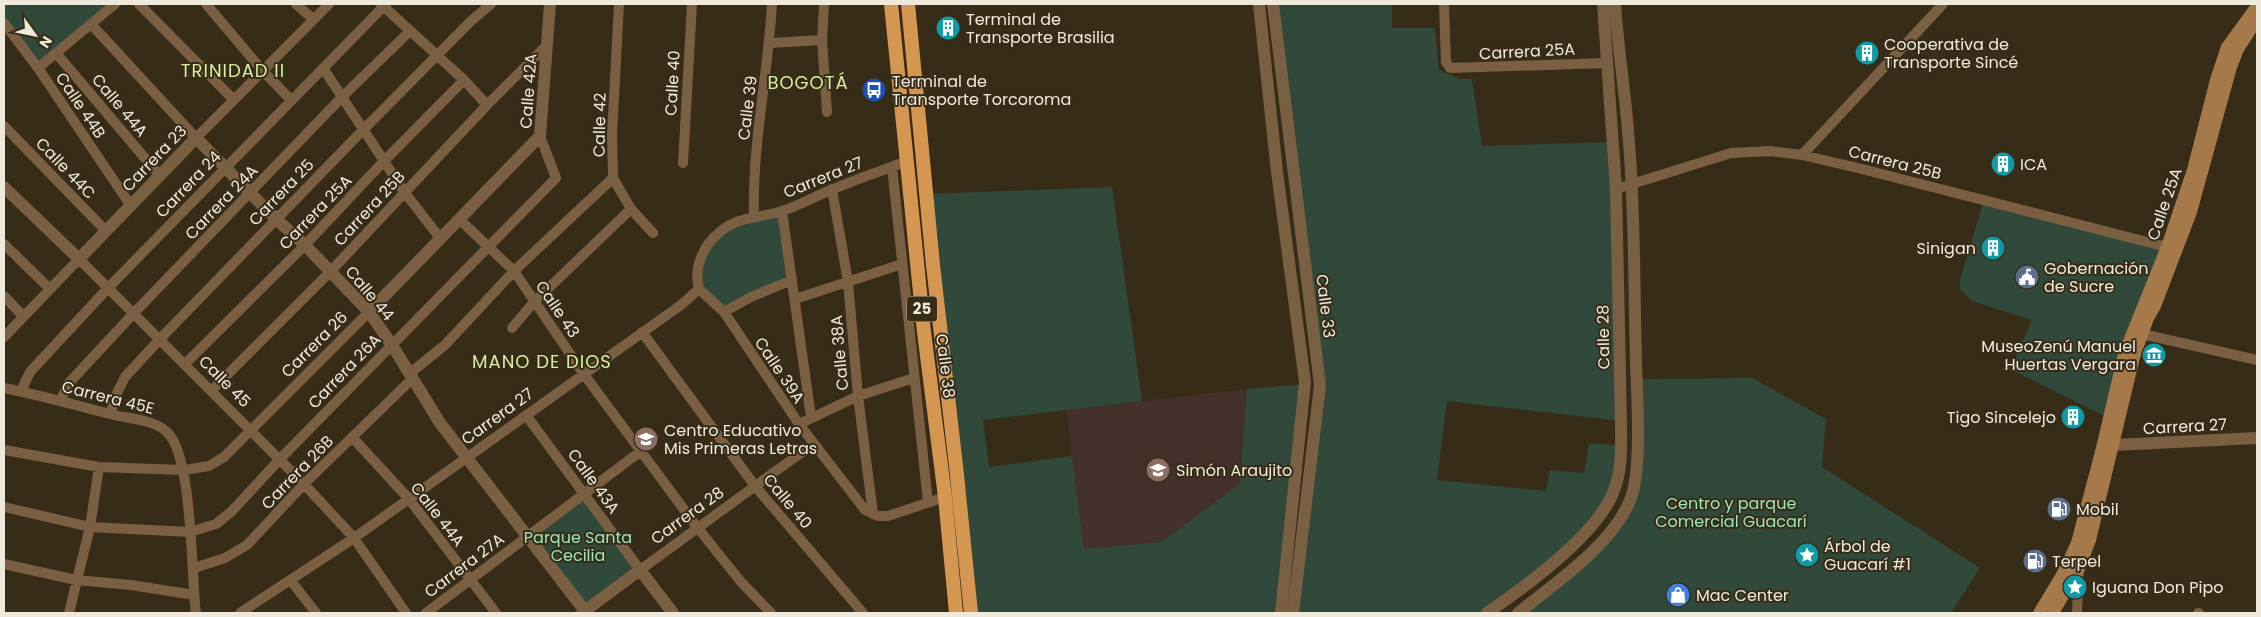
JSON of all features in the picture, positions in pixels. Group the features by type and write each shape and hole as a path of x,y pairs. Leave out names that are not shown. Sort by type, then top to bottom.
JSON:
{"highway":[{"name":"Calle 38","path":"891,4 924,332 945,497 956,613"},
{"name":"Calle 38","path":"908,4 933,265 957,475 970,613"}],"main road":[{"name":"Calle 25A","path":"2039,613 2065,569 2077,543 2124,354 2167,247 2193,170 2216,80 2227,47 2257,6"},
{"name":"Calle 25A","path":"2053,613 2080,568 2096,521 2134,357 2191,212 2231,66 2238,49 2257,20"},
{"path":"2148,318 2151,304 2171,253 2170,248 2167,247"}],"street":[{"path":"38,68 114,4"},
{"path":"139,4 233,99"},
{"path":"206,4 262,70 291,100"},
{"path":"296,4 313,19"},
{"name":"Carrera 23","path":"4,337 233,99 329,4"},
{"name":"Carrera 25","path":"111,414 114,399 125,377 160,339 364,129 471,21 491,4"},
{"name":"Calle 42A","path":"550,4 540,136 556,178"},
{"name":"Calle 42","path":"619,4 612,135 613,178 631,209 653,233"},
{"name":"Calle 40","path":"683,163 692,4"},
{"name":"Calle 39","path":"754,216 753,185 770,43 772,4"},
{"path":"824,4 822,40 826,112"},
{"name":"Calle 33","path":"1258,4 1289,271 1305,384 1281,613"},
{"name":"Calle 33","path":"1273,4 1304,270 1320,386 1293,613"},
{"name":"Carrera 25A","path":"1444,4 1446,62 1450,68 1606,63"},
{"name":"Calle 28","path":"1487,613 1541,572 1588,532 1606,506 1619,476 1622,458 1616,190 1603,4"},
{"name":"Calle 28","path":"1518,613 1598,546 1611,530 1630,498 1636,477 1631,185 1629,142 1615,4"},
{"path":"1802,154 1943,4"},
{"path":"384,5 464,80 487,105"},
{"name":"Carrera 24","path":"21,391 30,372 108,288 384,5"},
{"name":"Calle 44B","path":"4,23 38,68 130,206"},
{"name":"Calle 44","path":"92,24 196,138 276,219 331,271 369,312 392,345 410,377 466,459 584,612"},
{"name":"Carrera 24A","path":"61,400 68,384 134,313 251,194 343,96 410,31"},
{"path":"770,43 822,40"},
{"name":"Carrera 25B","path":"212,390 331,271 487,105 547,45"},
{"name":"Calle 44A","path":"56,53 160,176"},
{"path":"323,68 405,193 440,238"},
{"name":"Carrera 25A","path":"185,364 305,245 464,80"},
{"name":"Calle 44C","path":"4,126 106,231"},
{"name":"Carrera 26","path":"4,450 100,467 184,470 208,466 224,457 369,312 540,136"},
{"name":"Carrera 25B","path":"1616,190 1731,153 1770,151 1802,154 2167,247"},
{"name":"Carrera 27","path":"240,613 354,538 681,305 699,289 696,278 698,267 710,242 721,231 737,221 782,211 832,189 907,161"},
{"path":"892,167 928,502"},
{"name":"Carrera 26A","path":"4,507 90,527 190,532 216,524 232,511 280,458 556,178"},
{"name":"Carrera 26B","path":"194,568 225,558 248,544 304,484 410,377 445,345 514,271 613,178"},
{"name":"Calle 45","path":"4,187 280,458 354,538 406,613"},
{"name":"Calle 38A","path":"832,189 848,282 858,396 873,514"},
{"path":"512,328 534,302 631,209"},
{"path":"782,211 796,299 811,417"},
{"name":"Calle 43","path":"459,219 514,271 584,373 697,527 741,582 771,613"},
{"path":"4,244 50,289"},
{"path":"796,299 902,264"},
{"path":"1289,271 1304,270"},
{"path":"724,312 750,297 792,280"},
{"name":"Calle 39A","path":"699,289 724,312 798,424 857,502 873,514"},
{"path":"4,296 23,316"},
{"name":"Calle 40","path":"642,332 755,486 863,613"},
{"path":"2142,334 2257,360"},
{"path":"798,424 858,396 914,378"},
{"name":"Carrera 45E","path":"4,388 61,400 158,425 169,434 178,450 184,470 194,568 196,613"},
{"name":"Calle 43A","path":"526,415 673,613"},
{"name":"Calle 44A","path":"352,437 409,499 496,613"},
{"name":"Carrera 27","path":"2114,445 2257,438"},
{"name":"Carrera 28","path":"584,612 697,527 813,444"},
{"name":"Carrera 27A","path":"426,613 641,451"},
{"path":"69,613 90,527 100,467"},
{"path":"873,514 888,516 945,497"},
{"path":"4,564 76,580 130,585 194,595"},
{"path":"2077,613 2080,568"},
{"path":"291,581 316,613"}],"shaded area":[{"name":"Simón Araujito","path":"1247,389 1241,484 1161,542 1084,549 1066,410"}],"green space":[{"path":"4,4 115,4 38,68 4,23"},
{"path":"1273,4 1392,4 1392,28 1435,28 1439,70 1460,79 1472,79 1482,146 1612,142 1621,421 1447,401 1437,480 1546,491 1550,470 1584,473 1589,443 1621,446 1619,476 1598,520 1487,613 1293,613 1320,385"},
{"path":"1112,187 1142,401 983,420 989,467 1072,456 1084,549 1161,542 1240,484 1247,389 1305,384 1281,613 971,613 927,194"},
{"path":"1984,199 2167,247 2110,415 2102,415 2010,369 2032,320 1972,301 1960,289 1960,281"},
{"path":"782,211 792,280 724,312 699,289 698,267 721,231"},
{"name":"Centro y parque Comercial Guacarí","path":"1752,378 1826,419 1822,467 1980,568 1951,613 1518,613 1580,562 1630,498 1636,379"},
{"name":"Parque Santa Cecilia","path":"584,495 640,570 585,611 526,537"}],"place":[{"name":"Terminal de Transporte Brasilia","path":"948,28"},
{"name":"Cooperativa de Transporte Sincé","path":"1867,53"},
{"name":"Terminal de Transporte Torcoroma","path":"874,90"},
{"name":"ICA","path":"2003,164"},
{"name":"Sinigan","path":"1993,248"},
{"name":"Gobernación de Sucre","path":"2027,277"},
{"name":"MuseoZenú Manuel Huertas Vergara","path":"2154,355"},
{"name":"Tigo Sincelejo","path":"2073,417"},
{"name":"Centro Educativo Mis Primeras Letras","path":"646,439"},
{"name":"Simón Araujito","path":"1158,470"},
{"name":"Mobil","path":"2059,509"},
{"name":"Árbol de Guacarí #1","path":"1807,555"},
{"name":"Terpel","path":"2035,561"},
{"name":"Iguana Don Pipo","path":"2075,587"},
{"name":"Mac Center","path":"1678,595"}],"district":[{"name":"TRINIDAD II","path":"233,71"},
{"name":"BOGOTÁ","path":"808,83"},
{"name":"MANO DE DIOS","path":"542,362"}]}
